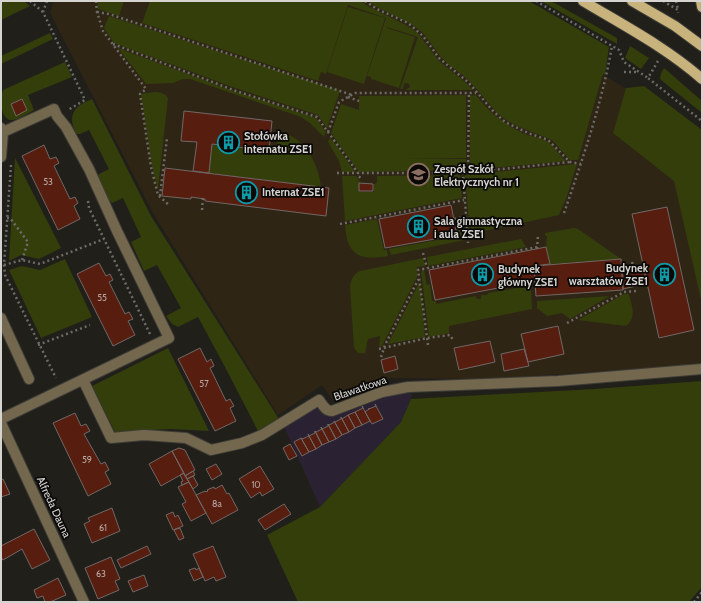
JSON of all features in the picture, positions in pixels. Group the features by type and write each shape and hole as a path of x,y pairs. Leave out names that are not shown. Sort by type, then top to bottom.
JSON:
{"main road":[{"path":"583,1 651,42 690,68 702,79"},
{"path":"632,1 675,26 702,46"},
{"path":"701,1 702,7"}],"street":[{"path":"1,157 2,130 54,109 89,169 117,231 169,338 1,419"},
{"path":"1,318 29,379"},
{"name":"Bławatkowa","path":"83,380 111,438 144,435 186,438 211,450 242,443 262,435 319,400 325,409 332,411 382,392 408,387 558,382 702,369"},
{"name":"Alfreda Dauna","path":"1,423 84,602"}],"path":[{"path":"30,1 43,12 84,100 57,116"},
{"path":"43,12 47,1"},
{"path":"96,1 97,12 103,30 146,89 140,94 151,167 158,195 170,206"},
{"path":"365,1 377,9 408,23 424,36 439,58 469,83 505,122 528,133 548,140 570,162"},
{"path":"536,1 619,50 624,62 648,78 702,121"},
{"path":"676,1 678,10"},
{"path":"97,12 352,95"},
{"path":"113,44 236,90 317,117 358,173 358,176 361,178"},
{"path":"564,213 581,164 607,77 612,46"},
{"path":"648,78 658,61"},
{"path":"624,72 639,72"},
{"path":"328,132 339,102 355,93 477,92"},
{"path":"468,172 469,93"},
{"path":"348,98 358,101"},
{"path":"160,196 167,138"},
{"path":"337,174 462,173 570,162 581,164"},
{"path":"11,164 4,265 5,275 61,390"},
{"path":"462,173 468,243"},
{"path":"88,197 89,208 152,338"},
{"path":"202,210 203,198"},
{"path":"340,224 464,200"},
{"path":"454,219 465,217"},
{"path":"7,218 10,218 28,242 22,260"},
{"path":"428,345 418,270 537,248 538,235"},
{"path":"4,265 22,260 40,264 104,239"},
{"path":"423,253 427,268"},
{"path":"632,262 634,270"},
{"path":"381,357 384,347 418,280 420,280"},
{"path":"566,323 624,292 636,291"},
{"path":"38,345 90,325"},
{"path":"379,349 427,338 450,335 454,340"},
{"path":"694,602 702,592"}],"shaded area":[{"name":"Zespół Szkół Elektrycznych nr 1","path":"54,1 481,1 637,95 702,137 702,364 492,379 380,378 333,400 322,385 278,415 153,213 50,13"},
{"path":"412,390 411,399 401,422 320,507 284,426 319,405 327,416 392,391"}],"green space":[{"path":"1,1 24,1 30,6 1,20"},
{"path":"98,1 124,1 119,16 98,9"},
{"path":"150,1 362,1 366,5 417,32 439,61 473,90 405,90 410,87 409,84 406,83 404,84 403,89 400,89 418,37 387,27 415,37 399,88 371,79 371,77 367,76 386,18 348,5 326,74 321,72 318,81 142,23"},
{"path":"368,1 529,1 609,47 605,75 603,74 578,160 570,160 552,140 506,120 497,113 465,77 440,56 423,33 411,24"},
{"path":"541,1 551,1 617,38 617,44"},
{"path":"348,7 385,18 364,84 327,72"},
{"path":"109,16 340,91 327,128 318,115 235,88 114,43 104,28"},
{"path":"50,33 53,39 1,64 1,56"},
{"path":"630,46 649,58 641,69 625,58"},
{"path":"118,48 228,89 316,118 326,132 324,137 311,124 301,117 190,79 174,83 146,84"},
{"path":"65,62 72,77 28,95 34,110 13,120 7,119 3,112 1,103 3,90"},
{"path":"664,68 702,101 702,113 661,80 661,73"},
{"path":"644,86 702,130 702,304 674,181 613,133 626,88"},
{"path":"154,92 162,93 168,98 158,189 152,166 141,94"},
{"path":"466,95 466,158 406,159 466,159 466,170 359,172 331,133 341,104 359,110 359,96"},
{"path":"476,95 498,118 525,134 549,143 566,161 470,170 470,96"},
{"path":"92,99 151,216 279,419 258,431 198,317 178,327 172,324 166,316 181,308 157,265 144,271 131,242 141,237 123,198 112,203 97,178 99,174 109,169 89,130 76,134 72,122 72,116 77,108"},
{"path":"278,132 289,135 297,140 308,151 318,172 321,187 209,173 212,144 276,152"},
{"path":"330,138 355,172 342,172 339,161 328,142"},
{"path":"15,158 61,248 39,259 21,255 9,261"},
{"path":"577,164 566,199 559,215 470,234 465,175"},
{"path":"460,175 462,198 345,221 342,176 356,176 360,182 359,192 374,192 374,184 377,183 377,176"},
{"path":"377,219 384,250 387,250 388,256 370,258 363,257 352,250 346,235 345,225"},
{"path":"457,223 463,223 465,240 391,255 389,249 459,236"},
{"path":"574,228 578,229 621,259 550,264 546,247 547,236 545,236 545,233"},
{"path":"521,239 526,247 428,266 427,257"},
{"path":"423,258 425,266 417,267 417,277 382,346 379,347 380,336 368,339 365,353 357,352 354,347 350,288 354,275 360,271"},
{"path":"65,259 92,317 41,338 9,270 22,266 40,270"},
{"path":"424,270 427,285 430,284 432,301 436,301 436,304 476,296 477,299 481,299 481,295 487,295 488,293 528,286 531,287 532,309 449,326 449,333 429,337 421,271"},
{"path":"420,283 425,337 388,344 418,285"},
{"path":"624,294 629,294 633,312 632,319 626,326 578,320"},
{"path":"610,296 570,319 562,313 547,316 537,308 537,301"},
{"path":"168,348 209,431 171,429 115,432 92,386"},
{"path":"702,381 702,587 689,602 298,602 267,535 320,507 401,422 411,399 594,389"}],"building":[{"path":"22,99 27,110 16,116 11,104"},
{"name":"Stołówka internatu ZSE1","path":"184,111 272,121 269,151 212,144 209,173 193,171 197,142 181,141"},
{"path":"44,145 50,159 56,157 59,163 54,166 70,199 75,197 78,203 74,206 80,219 58,230 22,156"},
{"name":"Internat ZSE1","path":"165,168 329,188 326,216 205,201 205,199 191,197 191,199 162,196"},
{"path":"359,183 373,184 373,191 359,191"},
{"name":"Sala gimnastyczna i aula ZSE1","path":"451,205 457,235 385,248 379,219"},
{"name":"Budynek warsztatów ZSE1","path":"667,207 694,330 659,338 632,214"},
{"name":"Budynek główny ZSE1","path":"546,247 550,264 534,266 535,281 435,300 429,270"},
{"path":"621,259 623,290 536,296 534,266"},
{"path":"99,263 106,276 110,274 113,280 109,282 125,314 129,312 133,319 128,321 135,335 113,346 77,274"},
{"path":"644,268 646,281 639,282 640,285 623,289 622,273"},
{"path":"558,326 564,354 528,362 521,334"},
{"path":"490,341 495,362 459,370 454,348"},
{"path":"200,348 207,362 211,359 214,366 210,368 226,401 230,399 234,406 230,408 236,421 215,431 178,359"},
{"path":"524,349 529,366 504,371 501,354"},
{"path":"395,356 398,369 384,373 381,360"},
{"path":"375,404 383,419 372,424 365,412 376,406"},
{"path":"362,406 370,421 362,425 355,412 363,408"},
{"path":"355,412 362,425 355,428 348,415"},
{"path":"75,413 81,426 86,424 90,431 84,434 101,464 105,462 109,470 105,472 111,484 88,496 53,423"},
{"path":"348,415 355,428 349,432 342,419"},
{"path":"341,417 349,432 342,435 334,421 335,422 341,419"},
{"path":"335,422 342,435 336,439 328,424 329,425"},
{"path":"328,424 336,439 329,442 322,429 328,426"},
{"path":"321,427 329,442 322,445 315,431 316,432 322,429"},
{"path":"315,431 322,445 316,449 309,436 315,433"},
{"path":"309,436 316,449 309,452 301,438 302,439"},
{"path":"301,438 309,452 302,456 294,442"},
{"path":"290,444 297,456 289,460 283,448"},
{"path":"179,448 185,450 195,470 185,476 172,451"},
{"path":"172,451 184,473 161,486 149,464"},
{"path":"216,464 222,474 212,480 206,469"},
{"path":"260,466 274,489 262,496 260,492 251,498 239,479"},
{"path":"193,471 195,475 187,479 185,476"},
{"path":"184,473 189,482 182,485 181,482 183,481 180,475"},
{"path":"193,476 198,485 193,489 187,479"},
{"path":"3,479 10,494 1,497 1,480"},
{"path":"189,482 206,513 191,521 182,504 186,502 178,487"},
{"path":"222,485 227,494 229,493 238,510 212,524 196,495 205,491 206,492 214,487 215,489"},
{"path":"284,504 291,514 265,530 258,520"},
{"path":"112,508 120,531 92,543 84,524 90,521 88,518"},
{"path":"173,512 175,517 178,515 183,526 173,530 166,515"},
{"path":"180,528 184,538 179,540 174,530"},
{"path":"34,529 50,560 32,569 22,549 3,560 1,557 1,546"},
{"path":"147,546 151,554 121,568 117,560"},
{"path":"213,546 226,577 216,581 214,577 205,581 193,554"},
{"path":"111,557 120,579 115,581 119,590 98,599 85,568"},
{"path":"195,568 196,570 199,568 203,577 194,581 189,570"},
{"path":"144,575 148,586 133,592 128,581"},
{"path":"58,578 66,595 50,602 45,602 43,596 37,598 34,590"}],"place":[{"name":"Stołówka internatu ZSE1","path":"229,142"},
{"name":"Zespół Szkół Elektrycznych nr 1","path":"418,175"},
{"name":"Internat ZSE1","path":"246,192"},
{"name":"Sala gimnastyczna i aula ZSE1","path":"418,227"},
{"name":"Budynek warsztatów ZSE1","path":"664,274"},
{"name":"Budynek główny ZSE1","path":"482,275"}]}
